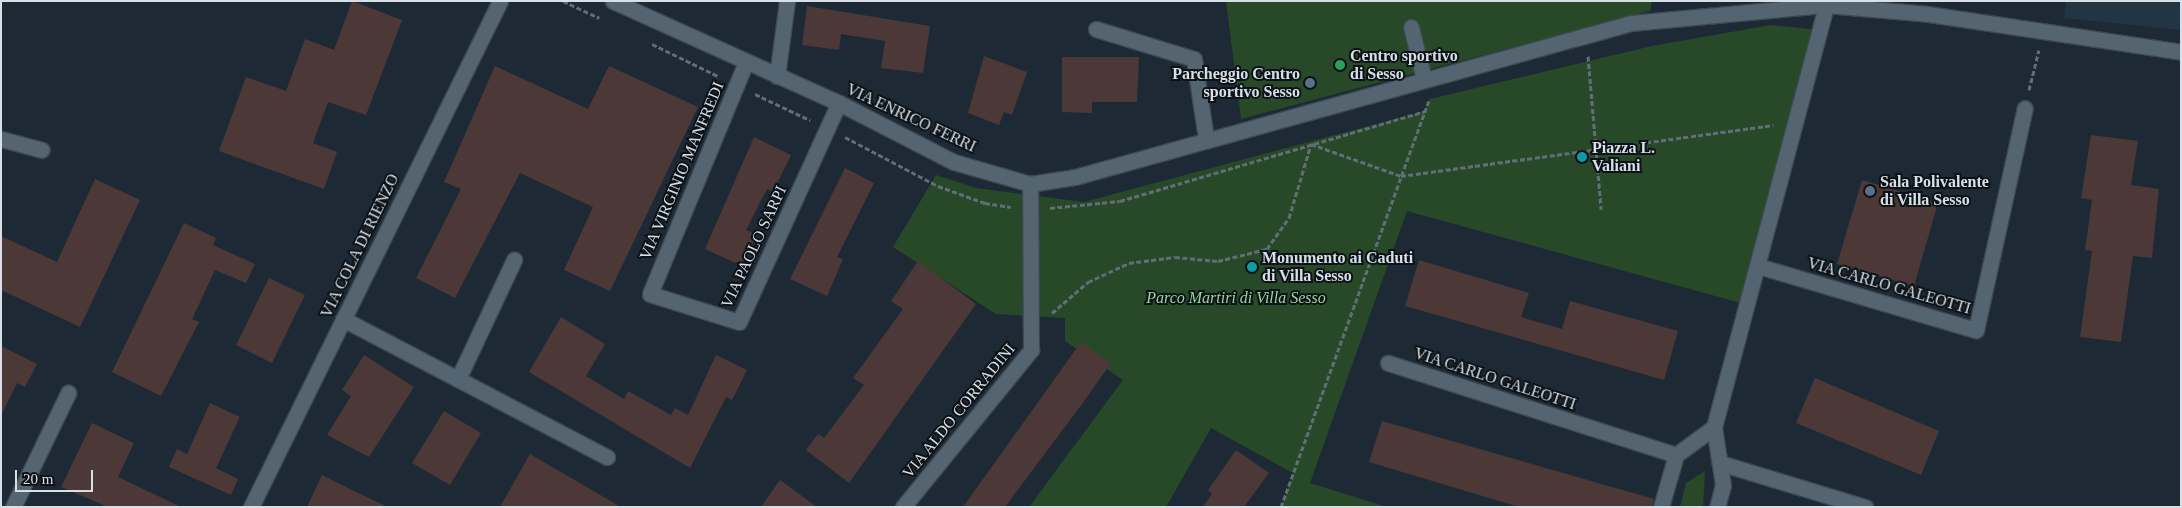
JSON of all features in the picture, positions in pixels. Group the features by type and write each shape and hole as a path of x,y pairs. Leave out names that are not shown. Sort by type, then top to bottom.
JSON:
{"street":[{"name":"VIA COLA DI RIENZO","path":"251,507 500,1"},
{"name":"VIA ENRICO FERRI","path":"612,1 839,103 954,162 1030,184 1075,177 1206,138 1631,23 1826,4 1928,14 2181,52"},
{"path":"777,76 787,1"},
{"path":"1717,507 1723,485 1714,428 1826,4"},
{"path":"1411,27 1424,79"},
{"path":"1096,28 1194,59 1206,138"},
{"name":"VIA VIRGINIO MANFREDI","path":"650,294 746,62"},
{"name":"VIA PAOLO SARPI","path":"650,294 739,322 839,103"},
{"name":"VIA CARLO GALEOTTI","path":"1758,266 1976,330 2025,108"},
{"path":"1,139 42,150"},
{"name":"VIA ALDO CORRADINI","path":"903,507 1031,350 1030,184"},
{"path":"458,379 514,260"},
{"path":"344,319 607,457"},
{"name":"VIA CARLO GALEOTTI","path":"1388,363 1676,455"},
{"path":"13,507 68,393"},
{"path":"1661,507 1676,455 1714,428"},
{"path":"1720,464 1865,507"}],"path":[{"path":"563,1 607,22"},
{"path":"2025,108 2043,32"},
{"path":"1586,35 1602,209"},
{"path":"641,39 827,128 938,186 985,203 1030,208 1120,201 1426,111 1281,507"},
{"path":"1311,144 1401,176 1795,123"},
{"path":"1031,335 1068,298 1106,271 1151,258 1218,261 1267,249 1289,218 1311,144"}],"shaded area":[{"path":"2066,1 2181,1 2181,30 2064,18"}],"green space":[{"name":"Centro sportivo di Sesso","path":"1226,1 1652,1 1650,11 1241,119"},
{"name":"Parco Martiri di Villa Sesso","path":"1771,25 1819,30 1748,305 1407,211 1310,483 1387,507 1281,507 1293,473 1211,428 1166,507 1029,507 1123,380 1065,341 1065,318 996,314 893,247 936,175 976,188 1084,202 1425,111 1430,99 1652,46"},
{"path":"1705,471 1703,507 1680,507 1686,483"}],"building":[{"path":"352,1 402,20 366,115 328,102 313,143 337,152 324,189 219,151 246,77 286,91 305,39 334,50"},
{"path":"807,6 930,26 923,73 881,68 885,41 841,34 839,50 802,45"},
{"path":"984,56 1027,72 1012,115 1004,112 999,125 968,113"},
{"path":"1062,57 1139,57 1137,102 1092,102 1092,113 1062,112"},
{"path":"495,66 588,109 609,66 698,107 610,291 564,270 593,207 520,173 455,298 416,278 461,189 444,182"},
{"path":"2091,135 2138,141 2131,185 2159,189 2152,258 2133,256 2121,342 2080,337 2092,251 2085,250 2092,200 2081,198"},
{"path":"754,137 791,155 773,192 767,189 746,230 757,235 742,266 705,249"},
{"path":"845,168 874,183 837,257 843,259 827,296 790,279"},
{"path":"95,179 140,200 80,327 1,290 1,236 57,262"},
{"path":"1862,180 1938,203 1914,286 1837,264"},
{"path":"184,223 216,238 213,245 255,264 246,283 215,270 192,319 199,322 161,396 112,372"},
{"path":"1419,260 1529,293 1521,317 1562,329 1570,301 1678,331 1664,380 1405,306"},
{"path":"918,261 976,304 849,483 806,450 818,434 824,438 864,385 853,378 903,309 891,301"},
{"path":"269,278 305,295 272,363 236,345"},
{"path":"561,317 605,344 586,376 624,399 628,391 671,415 675,408 688,415 716,355 747,370 732,400 726,397 690,468 529,372"},
{"path":"1081,342 1111,363 1082,404 1005,507 963,507"},
{"path":"1,346 37,364 25,387 17,383 1,416"},
{"path":"364,355 414,387 369,457 327,435 351,396 342,390"},
{"path":"1815,378 1939,431 1921,475 1796,423"},
{"path":"210,403 240,417 216,468 238,479 231,495 169,467 177,449 187,454"},
{"path":"444,411 481,433 450,485 412,463"},
{"path":"1382,421 1654,499 1652,507 1519,507 1369,462"},
{"path":"92,423 134,443 118,477 181,507 108,507 61,487"},
{"path":"1236,450 1269,473 1244,507 1203,507 1212,494 1208,490"},
{"path":"530,454 621,507 500,507"},
{"path":"322,475 352,490 388,507 307,507"},
{"path":"780,480 817,507 761,507"}],"place":[{"name":"Centro sportivo di Sesso","path":"1340,65"},
{"name":"Parcheggio Centro sportivo Sesso","path":"1310,83"},
{"name":"Piazza L. Valiani","path":"1582,157"},
{"name":"Sala Polivalente di Villa Sesso","path":"1870,191"},
{"name":"Monumento ai Caduti di Villa Sesso","path":"1252,267"}]}
